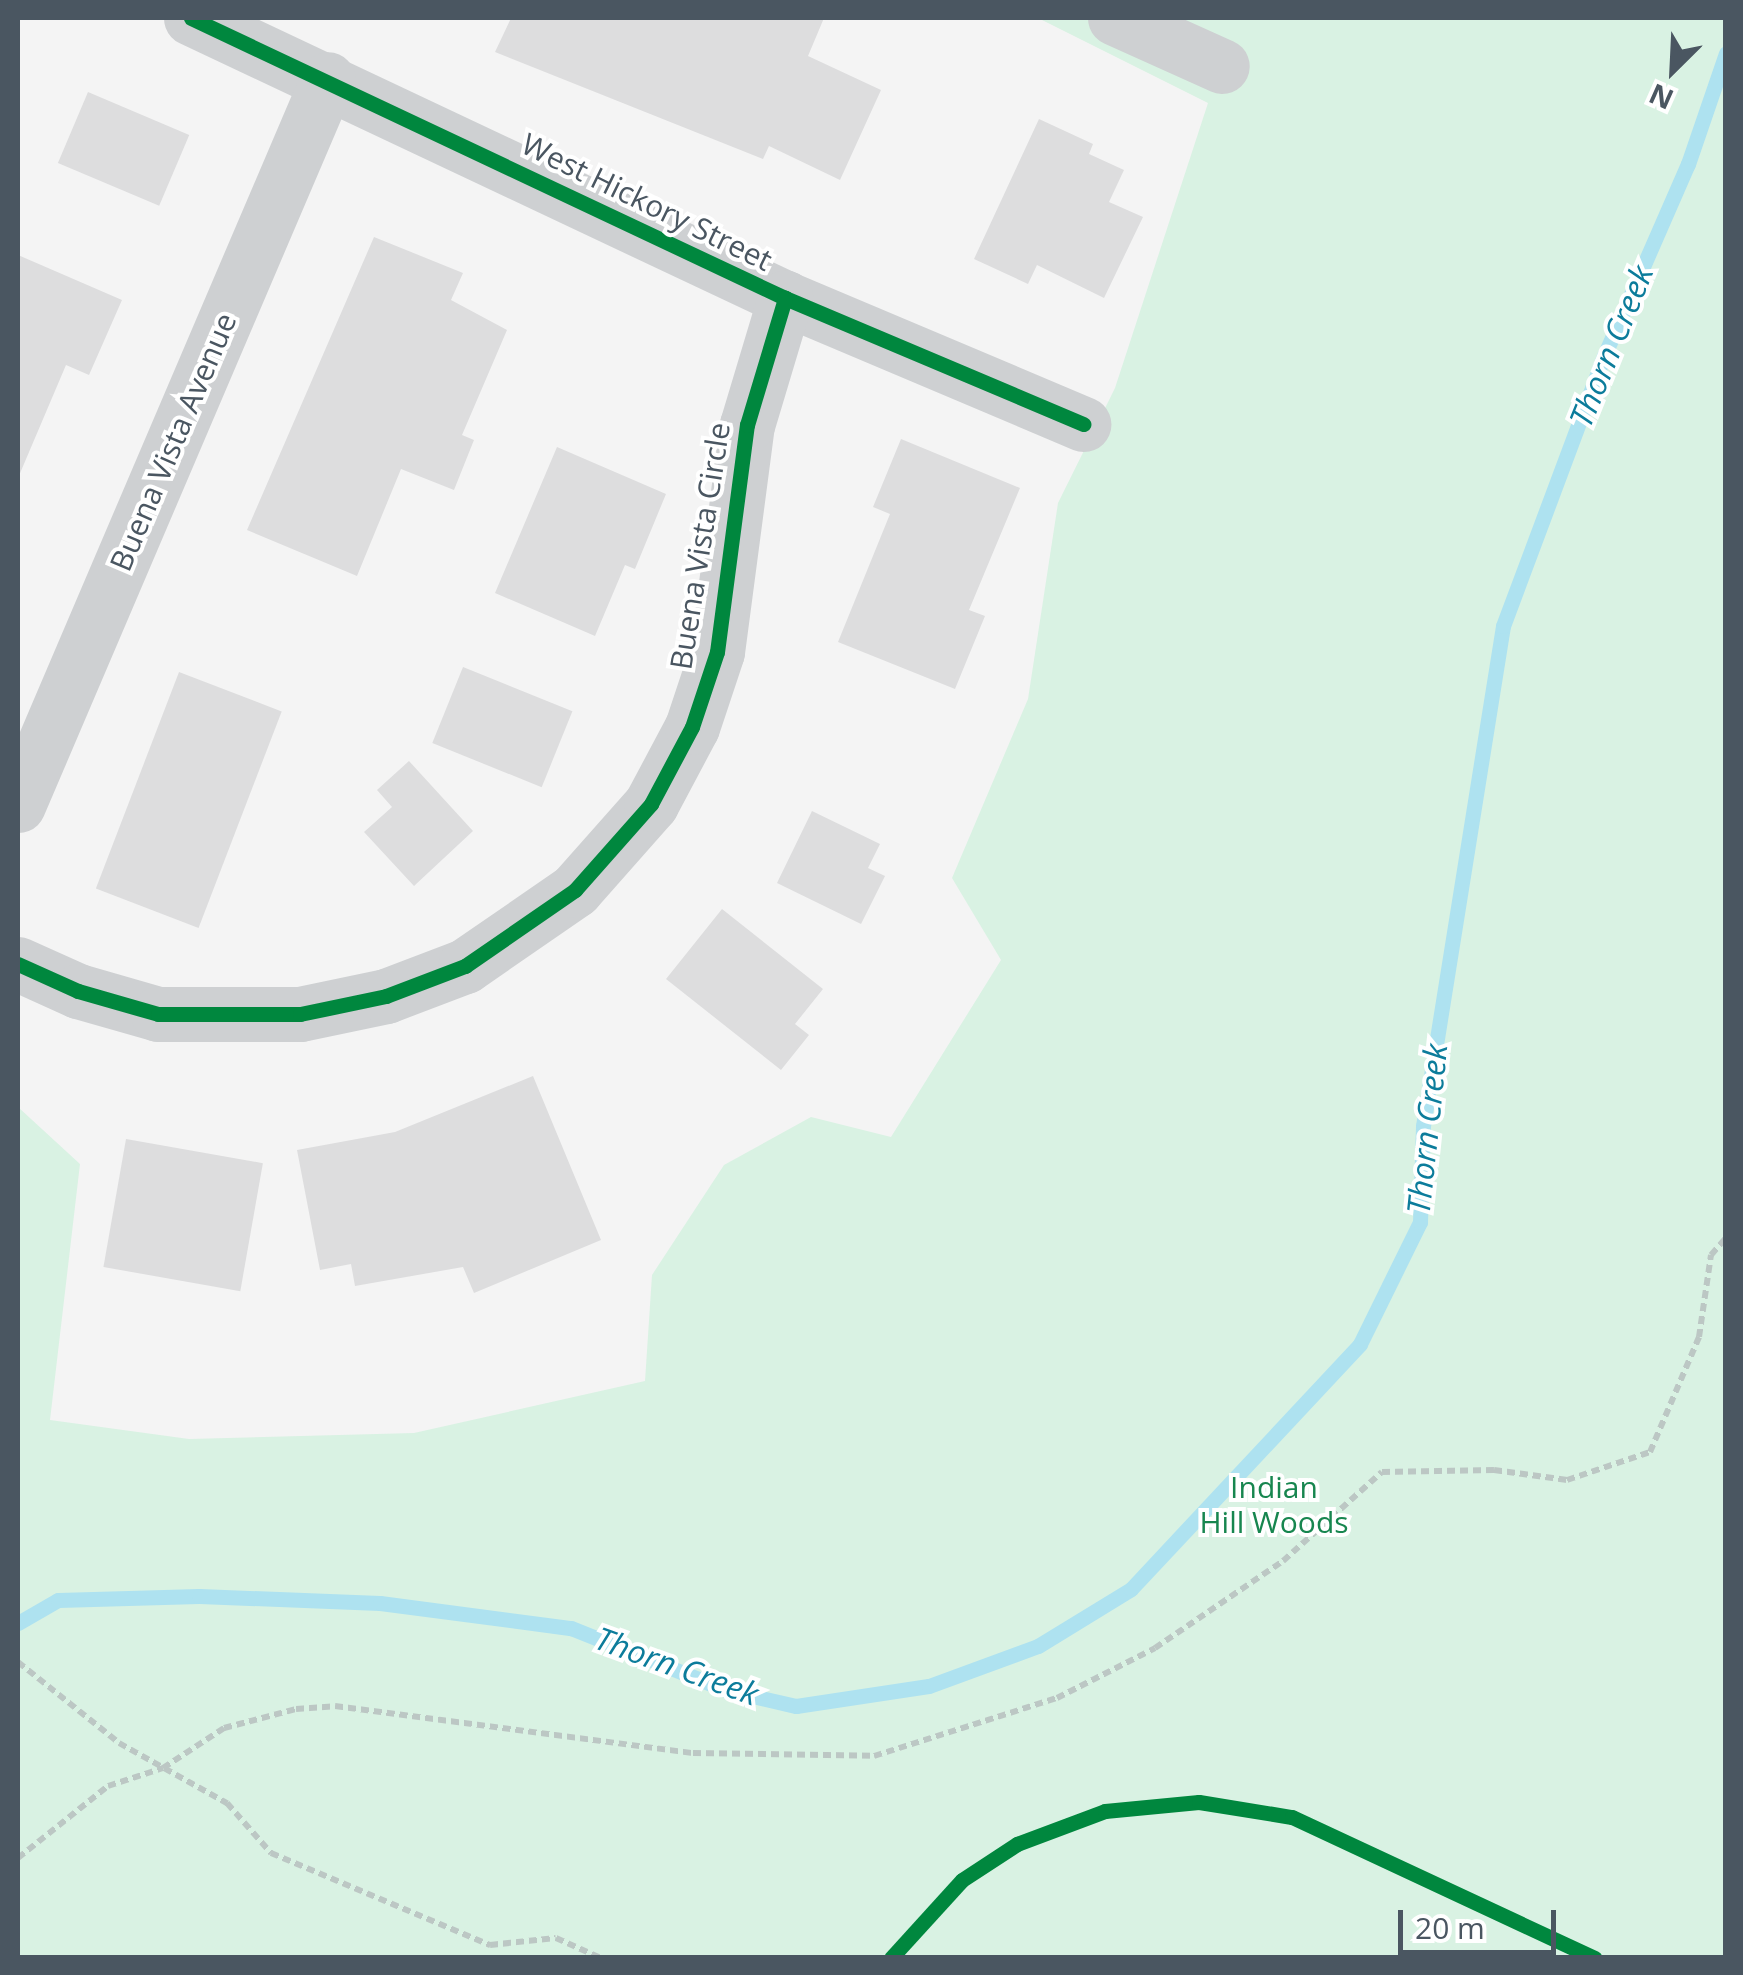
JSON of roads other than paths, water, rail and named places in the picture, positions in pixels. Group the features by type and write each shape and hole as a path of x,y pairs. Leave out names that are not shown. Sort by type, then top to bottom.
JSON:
{"street":[{"name":"West Hickory Street","path":"192,18 785,298 1084,424"},
{"path":"1115,18 1222,66"},
{"name":"Buena Vista Avenue","path":"18,805 328,79"},
{"name":"Buena Vista Circle","path":"18,964 78,991 158,1014 300,1014 386,996 465,966 575,890 650,804 692,728 717,652 747,425 785,298"}],"waterway":[{"name":"Thorn Creek","path":"18,1623 58,1600 199,1596 380,1603 571,1628 726,1690 796,1706 929,1686 1038,1646 1131,1589 1360,1344 1420,1222 1423,1126 1503,626 1604,356 1688,164 1726,53"}],"park label":[{"name":"Indian Hill Woods","path":"1274,1504"}]}
